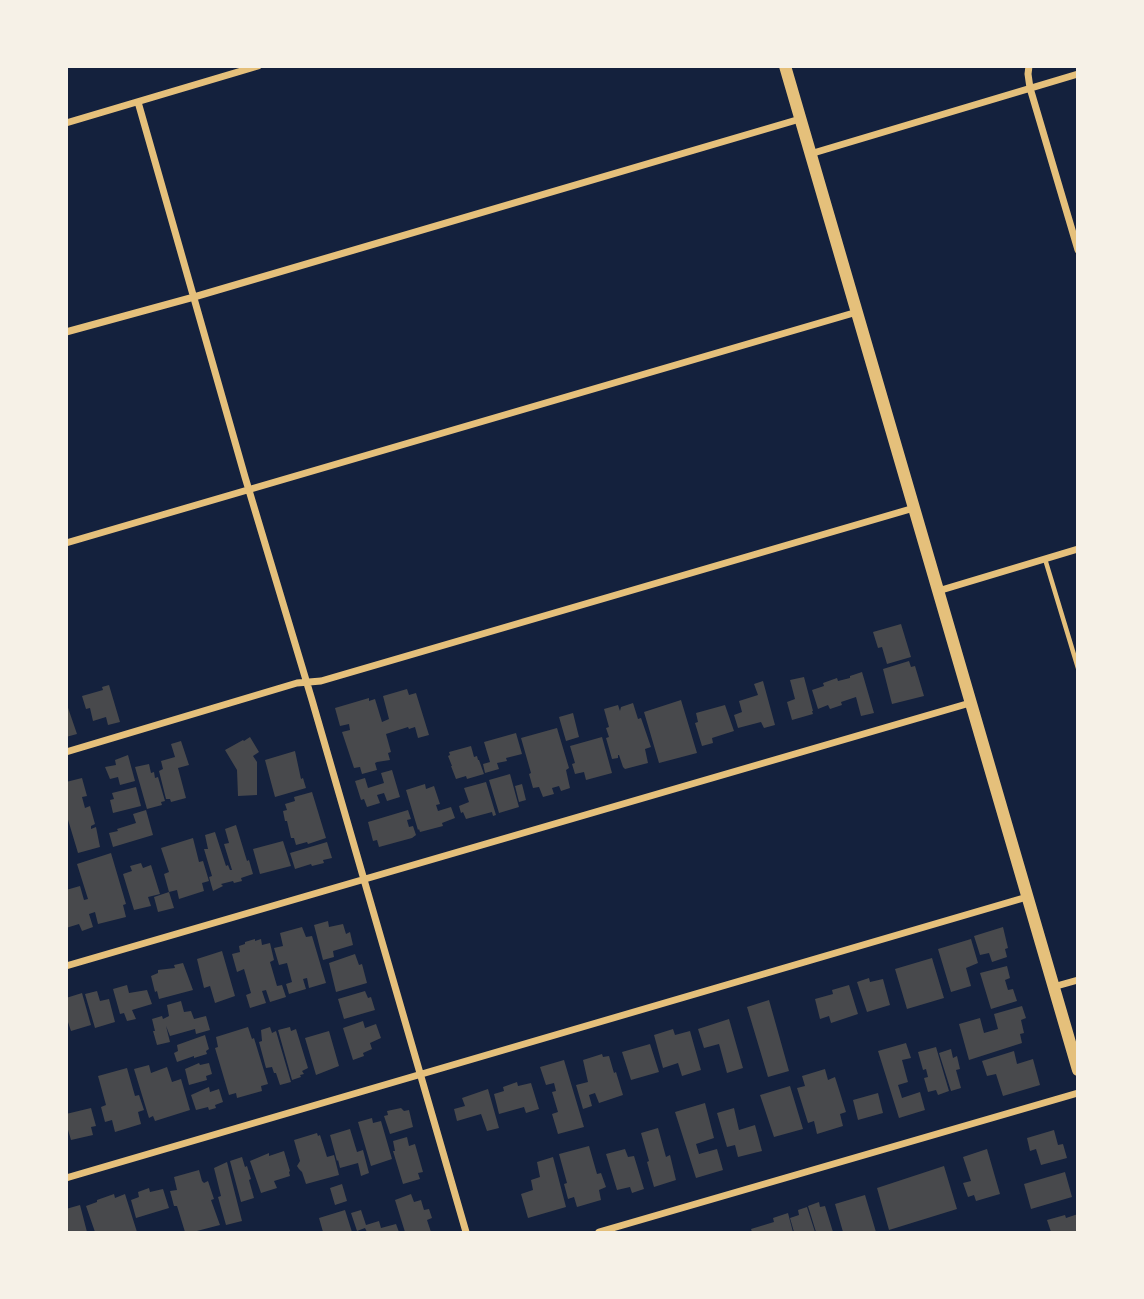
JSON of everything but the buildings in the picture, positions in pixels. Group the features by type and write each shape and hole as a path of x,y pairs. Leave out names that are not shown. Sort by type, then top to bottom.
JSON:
{"main road":[{"path":"785,66 1077,1070"}],"street":[{"path":"66,122 258,66"},
{"path":"1029,66 1030,88 1077,250"},
{"path":"810,154 1077,75"},
{"path":"138,102 466,1233"},
{"path":"66,332 800,119"},
{"path":"66,543 857,313"},
{"path":"66,752 297,683 321,681 914,508"},
{"path":"938,591 1077,550"},
{"path":"66,966 970,703"},
{"path":"66,1178 1027,897"},
{"path":"1053,987 1077,979"},
{"path":"600,1233 1077,1093"}],"lane":[{"path":"1045,559 1077,668"}]}
